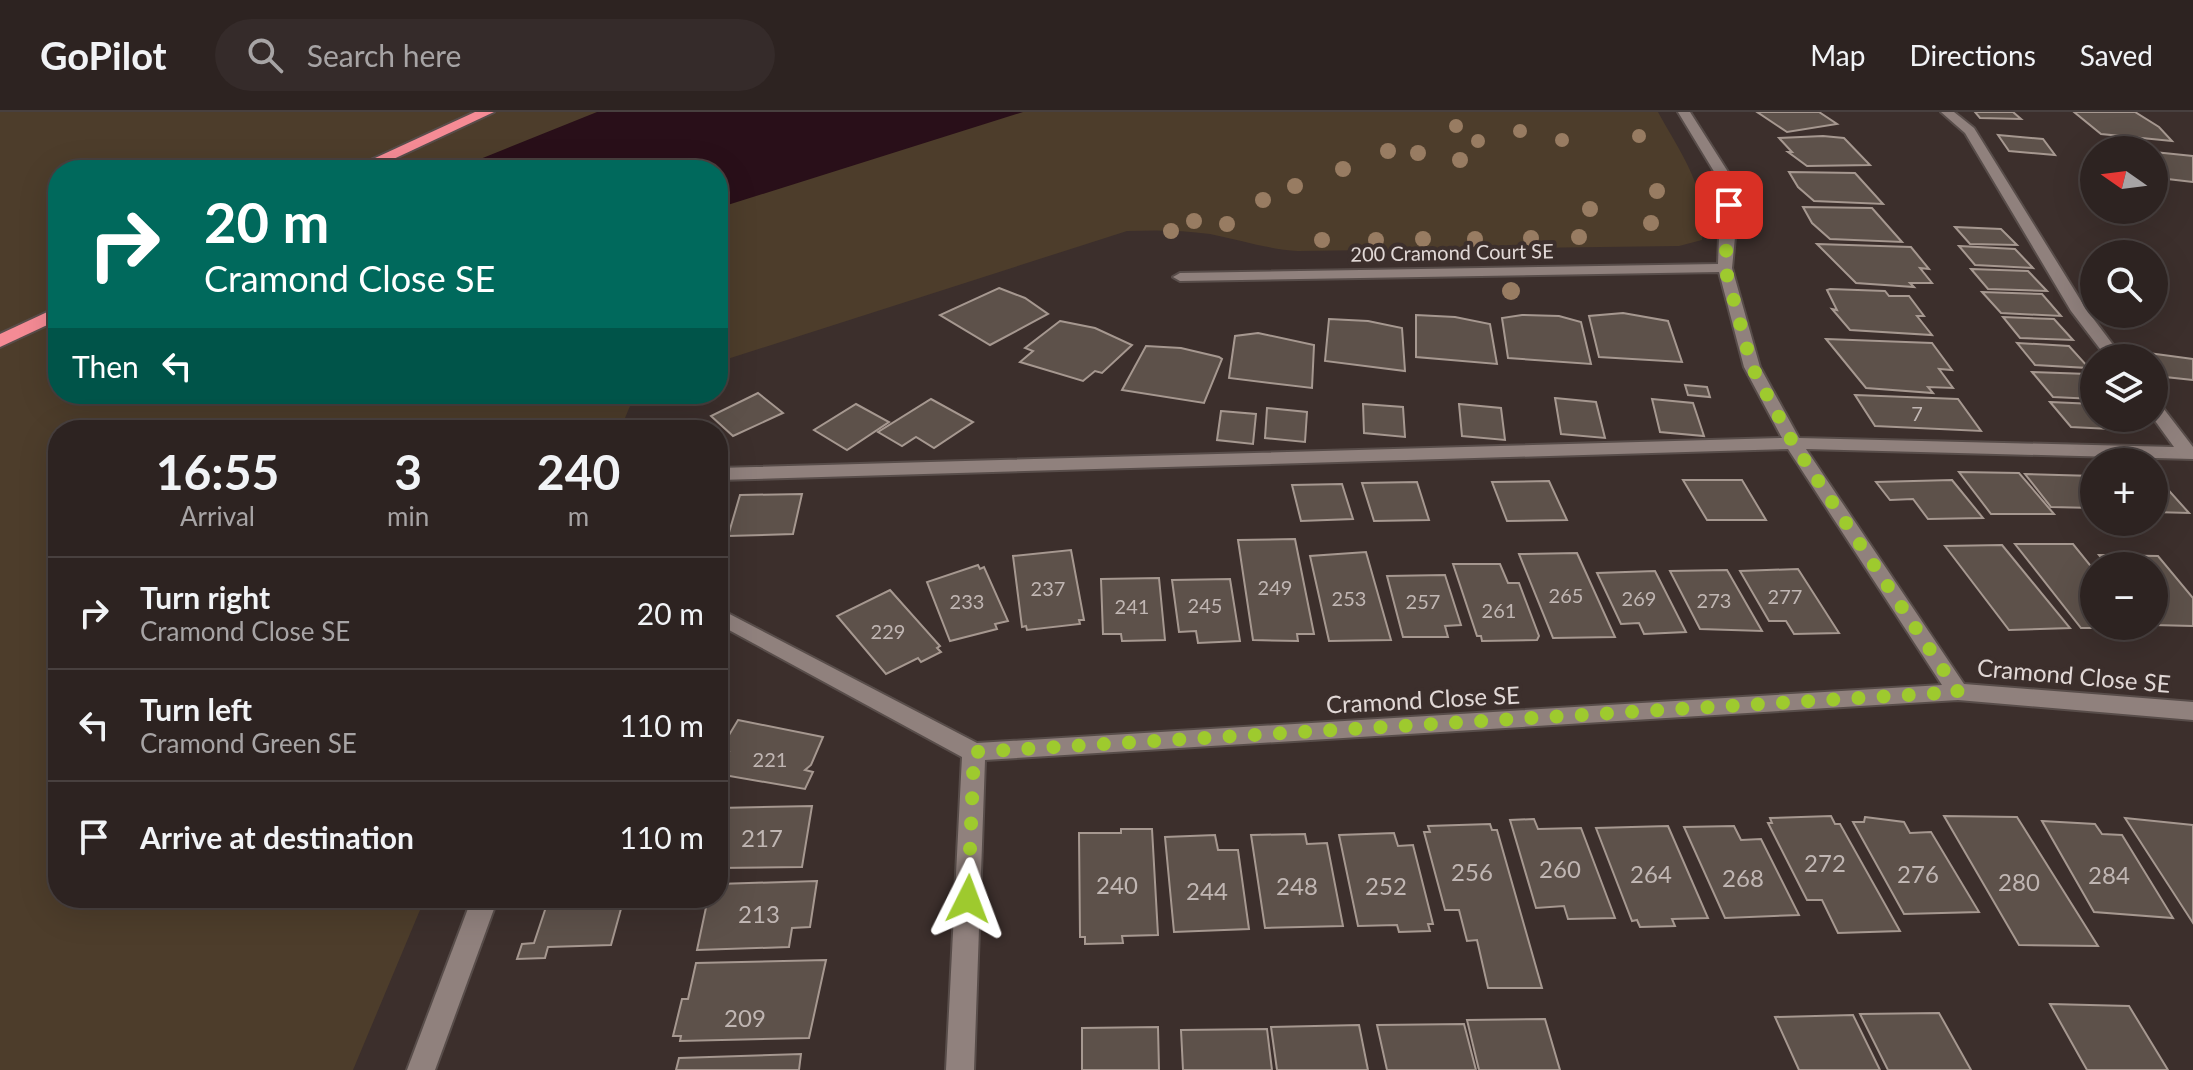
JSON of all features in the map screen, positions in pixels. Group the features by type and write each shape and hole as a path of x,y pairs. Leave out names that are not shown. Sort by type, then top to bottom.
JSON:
{"highway":[{"path":"379,160 487,112"},
{"path":"0,341 48,318"}],"street":[{"path":"1684,112 1728,183 1725,268 1752,367 1793,443 1958,692"},
{"path":"1947,112 1970,131 2079,311 2104,344"},
{"name":"200 Cramond Court SE","path":"1180,277 1725,268"},
{"path":"2168,425 2190,452"},
{"path":"728,474 1793,443 2190,452"},
{"path":"728,620 974,752 960,1070"},
{"name":"Cramond Close SE","path":"974,752 1958,692 2193,711"},
{"path":"421,1070 481,908"}],"shaded area":[{"path":"0,112 1658,112 1684,158 1701,205 1702,240 1679,246 1298,251 1210,234 1127,231 728,359 728,160 48,160 48,404 631,404 624,420 48,420 48,908 421,908 353,1070 0,1070"},
{"path":"597,112 1023,112 728,205 728,160 478,160"}],"building":[{"path":"1757,112 1819,112 1837,124 1787,132"},
{"path":"1975,112 2013,112 2021,119 1980,118"},
{"path":"2074,112 2135,112 2167,136 2121,136 2101,134"},
{"path":"1998,135 2043,139 2055,155 2009,151"},
{"path":"1779,138 1844,138 1870,165 1807,166 1788,152 1792,152"},
{"path":"2168,153 2193,156 2193,182 2168,179"},
{"path":"1789,172 1855,173 1883,204 1814,201 1798,187"},
{"path":"1803,207 1872,208 1902,242 1830,239 1812,223"},
{"path":"1955,227 2001,229 2017,245 1970,244"},
{"path":"1817,244 1911,247 1929,269 1920,268 1932,283 1910,283 1914,287 1856,283"},
{"path":"1959,246 2015,249 2033,268 1975,265"},
{"path":"1971,269 2028,271 2047,291 1988,289"},
{"path":"999,288 1025,298 1048,314 990,345 940,315"},
{"path":"1827,290 1885,291 1889,296 1909,296 1924,316 1917,316 1932,335 1850,330 1832,309 1837,310"},
{"path":"1982,292 2042,294 2061,316 2001,313"},
{"path":"1623,313 1668,321 1682,362 1599,357 1589,316"},
{"path":"1416,315 1455,317 1490,324 1497,364 1416,357"},
{"path":"1559,316 1581,322 1591,364 1508,358 1502,318"},
{"path":"2003,317 2054,319 2073,340 2020,338"},
{"path":"1329,319 1368,321 1402,328 1405,371 1325,361"},
{"path":"1060,321 1095,328 1132,345 1102,373 1095,371 1083,381 1020,362 1033,351 1025,348"},
{"path":"1258,333 1314,345 1312,388 1229,378 1235,336"},
{"path":"1826,339 1932,343 1952,370 1939,369 1953,388 1928,387 1933,393 1866,388"},
{"path":"2017,343 2069,346 2080,358 2080,368 2035,365"},
{"path":"1146,346 1181,348 1222,359 1204,403 1122,390"},
{"path":"2168,356 2193,359 2193,380 2168,377"},
{"path":"2032,372 2080,374 2080,398 2053,397"},
{"path":"1685,385 1707,387 1710,397 1688,395"},
{"path":"758,393 783,413 733,436 728,431 728,420 715,420 711,416"},
{"path":"1855,395 1958,399 1981,431 1875,426"},
{"path":"1555,398 1596,402 1605,438 1561,434"},
{"path":"931,399 973,422 934,448 916,437 902,446 878,432"},
{"path":"1652,399 1693,403 1704,436 1660,432"},
{"path":"2050,402 2080,403 2080,427 2071,427"},
{"path":"856,404 889,422 847,450 814,430"},
{"path":"1363,404 1403,407 1405,437 1364,433"},
{"path":"1459,404 1501,408 1505,440 1462,436"},
{"path":"1267,408 1307,412 1305,442 1265,438"},
{"path":"1221,411 1256,414 1253,444 1217,440"},
{"path":"1959,472 2019,473 2054,514 1991,514"},
{"path":"2025,474 2080,476 2080,508 2051,507"},
{"path":"1683,480 1742,480 1766,520 1707,520"},
{"path":"1952,480 1983,518 1928,519 1913,499 1890,500 1876,482"},
{"path":"1549,481 1567,520 1507,521 1492,482"},
{"path":"1417,482 1429,520 1374,521 1362,483"},
{"path":"1342,484 1353,519 1301,521 1292,485"},
{"path":"2168,490 2189,513 2168,512"},
{"path":"802,494 793,534 728,536 740,495"},
{"path":"1295,539 1314,634 1297,634 1298,641 1253,640 1238,540"},
{"path":"2015,544 2073,544 2080,553 2080,627"},
{"path":"2002,545 2070,628 2009,630 1945,546"},
{"path":"1071,550 1084,620 1079,620 1080,624 1027,630 1026,626 1022,627 1013,556"},
{"path":"1366,552 1391,640 1329,641 1310,556"},
{"path":"1577,553 1615,637 1553,638 1519,554"},
{"path":"1453,564 1500,564 1508,583 1519,583 1539,636 1537,640 1482,641 1481,636 1477,636"},
{"path":"978,565 980,569 984,567 1008,621 995,624 997,629 950,641 927,582"},
{"path":"2168,568 2193,598 2193,626 2168,625"},
{"path":"1798,569 1839,633 1794,634 1786,621 1769,621 1740,571"},
{"path":"1727,570 1762,631 1700,629 1670,571"},
{"path":"1655,571 1686,632 1644,634 1639,623 1621,624 1597,573"},
{"path":"1445,575 1461,625 1445,626 1448,637 1403,637 1387,576"},
{"path":"1159,578 1165,640 1122,641 1121,634 1103,634 1101,579"},
{"path":"1230,579 1240,641 1198,643 1196,631 1179,632 1172,580"},
{"path":"890,590 940,646 937,648 941,652 921,662 918,658 886,674 837,616"},
{"path":"738,720 823,737 811,765 805,770 813,772 805,789 728,776 728,737"},
{"path":"812,806 802,867 728,868 728,808"},
{"path":"1831,816 1835,824 1840,824 1900,931 1838,933 1822,900 1807,900 1768,823 1772,823 1770,818"},
{"path":"1944,816 2017,817 2098,946 2019,945"},
{"path":"1865,817 1904,822 1910,833 1931,832 1979,912 1904,914 1853,822 1864,822"},
{"path":"2125,818 2193,825 2193,923"},
{"path":"1534,819 1538,829 1581,828 1615,918 1568,919 1564,906 1536,908 1510,820"},
{"path":"2042,821 2095,824 2102,834 2122,835 2173,918 2094,912"},
{"path":"1490,824 1492,830 1497,830 1542,988 1488,988 1477,940 1467,941 1459,910 1445,910 1424,832 1430,832 1428,826"},
{"path":"1668,826 1708,918 1672,919 1675,926 1640,927 1637,920 1632,921 1596,828"},
{"path":"1734,826 1741,840 1761,839 1799,915 1725,918 1684,827"},
{"path":"1121,829 1152,829 1158,935 1122,936 1123,943 1085,944 1085,937 1080,937 1079,833 1121,833"},
{"path":"1394,833 1398,846 1413,845 1433,924 1428,924 1430,931 1399,932 1397,925 1358,926 1339,835"},
{"path":"1305,834 1307,844 1327,843 1343,926 1265,928 1251,835"},
{"path":"1215,835 1218,850 1238,850 1249,929 1174,932 1165,837"},
{"path":"817,881 810,927 792,928 789,947 697,950 706,908 728,908 728,884"},
{"path":"546,908 621,908 611,945 548,947 545,958 517,959 522,944 534,943"},
{"path":"826,960 809,1038 680,1041 681,1036 673,1036 682,999 688,999 696,963"},
{"path":"2050,1004 2129,1006 2168,1070 2087,1070"},
{"path":"1939,1013 1971,1070 1888,1070 1860,1014"},
{"path":"1853,1015 1880,1070 1799,1070 1775,1017"},
{"path":"1545,1019 1560,1070 1479,1070 1467,1020"},
{"path":"1464,1024 1476,1070 1387,1070 1377,1025"},
{"path":"1359,1025 1368,1070 1277,1070 1271,1027"},
{"path":"1158,1027 1159,1070 1082,1070 1082,1028"},
{"path":"1267,1029 1272,1070 1183,1070 1181,1030"},
{"path":"801,1054 799,1070 676,1070 679,1058"}],"route":[{"path":"968,899 974,752 1958,692 1793,443 1752,367 1725,268 1729,205"}]}
